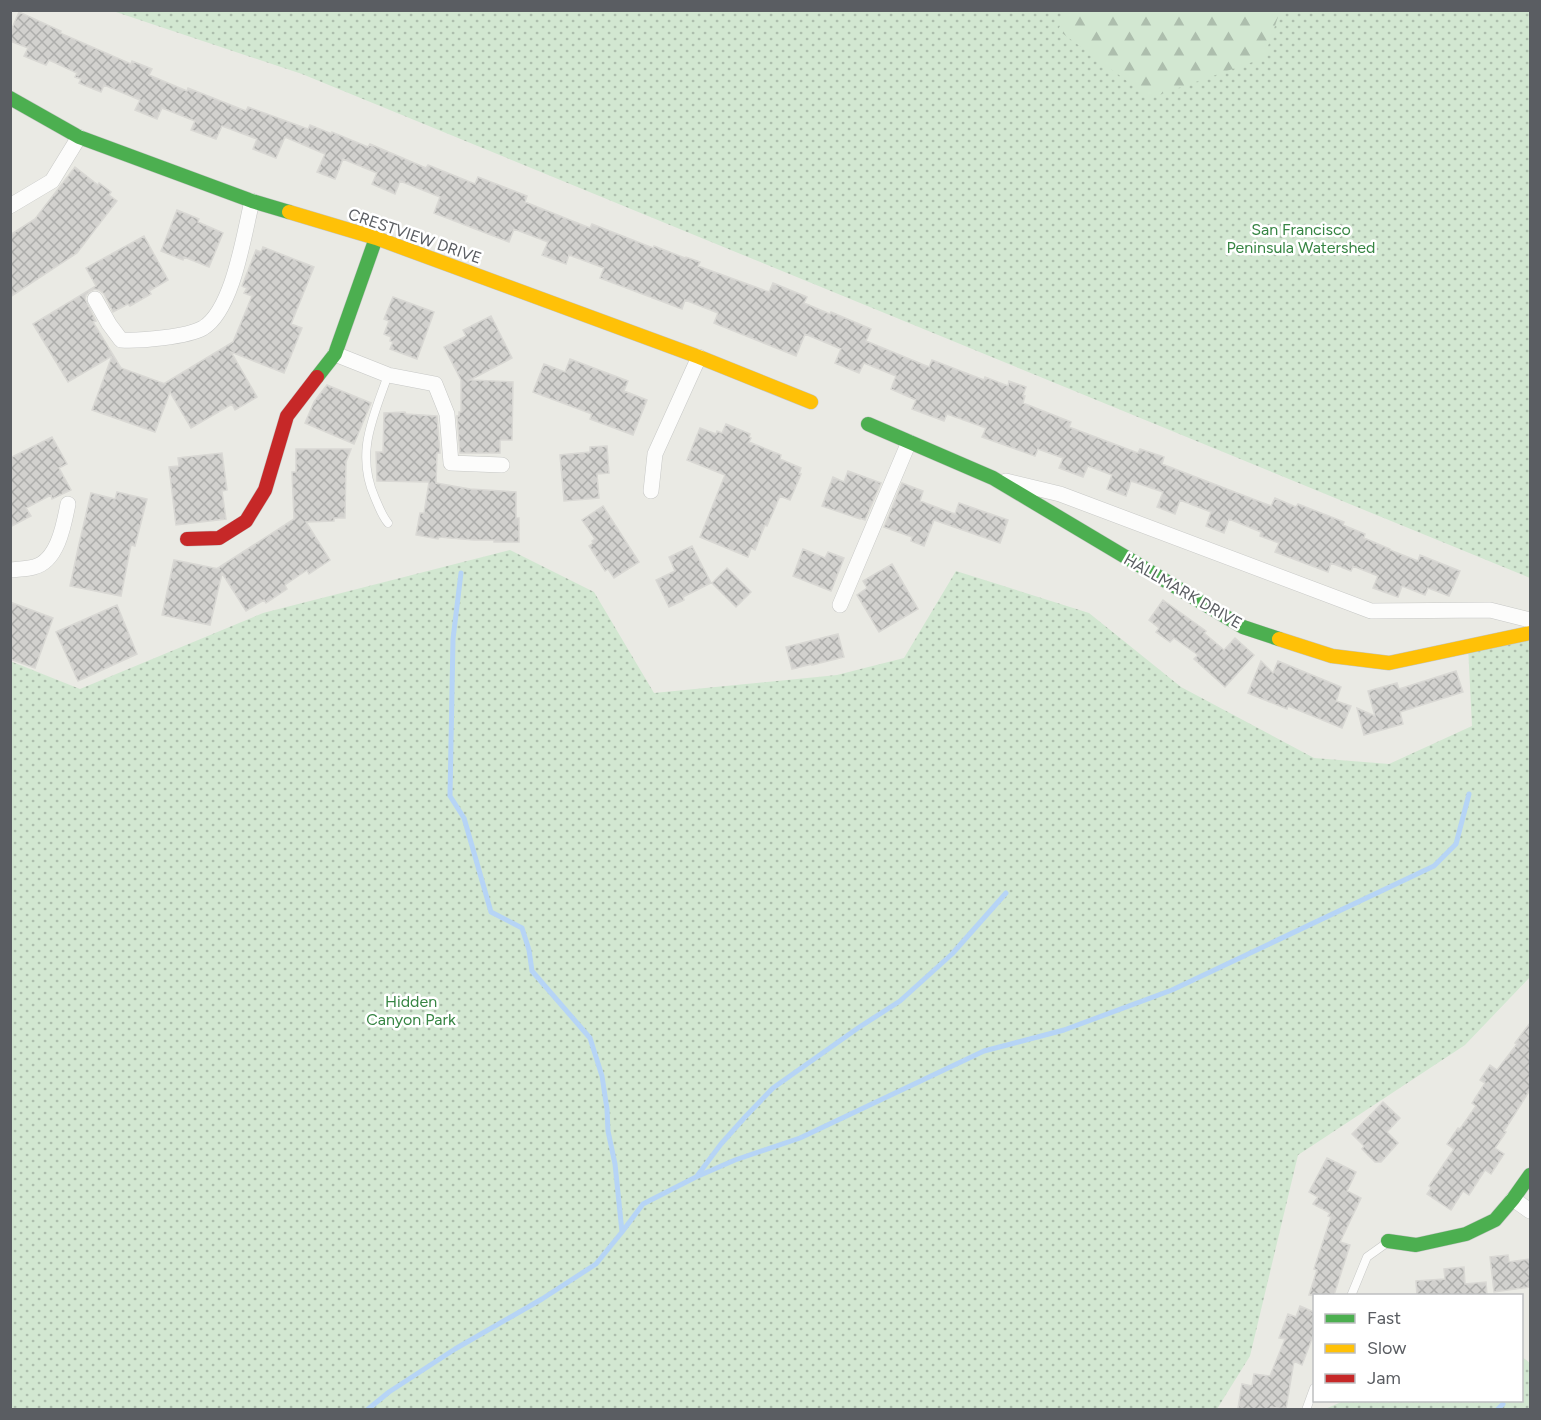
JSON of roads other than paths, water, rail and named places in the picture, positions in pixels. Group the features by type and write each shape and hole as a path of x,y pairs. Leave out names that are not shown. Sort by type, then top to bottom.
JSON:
{"street":[{"name":"CRESTVIEW DRIVE","path":"10,98 79,137 252,201 376,238 699,357 811,402"},
{"path":"10,206 52,181 79,137"},
{"path":"95,299 121,340 189,334 204,327 215,318 232,283 252,201"},
{"path":"187,539 219,538 246,521 265,490 287,416 335,354 376,238"},
{"path":"335,354 388,375 435,384 447,414 451,463 502,465"},
{"path":"651,491 655,454 699,357"},
{"name":"HALLMARK DRIVE","path":"868,424 993,478 1243,627 1332,656 1389,663 1530,633"},
{"path":"840,605 909,442"},
{"name":"HALLMARK DRIVE","path":"993,478 1060,494 1371,611 1490,610 1530,620"},
{"path":"10,570 36,567 45,561 56,548 68,504"},
{"path":"1388,1241 1416,1245 1466,1234 1495,1220 1514,1199 1530,1175"},
{"path":"1514,1199 1530,1211"}],"lane":[{"path":"388,375 371,422 365,452 369,485 388,523"},
{"path":"1352,1294 1367,1257 1388,1241"},
{"path":"1306,1410 1313,1391"}],"waterway":[{"path":"367,1410 389,1392 455,1349 542,1299 596,1264 622,1232 602,1076 590,1038 532,971 529,950 522,928 491,912 464,818 450,796 453,639 461,573"},
{"path":"622,1232 643,1204 696,1177 735,1160 800,1138 984,1051 1064,1030 1172,990 1434,866 1456,844 1469,794"},
{"path":"697,1176 721,1144 773,1088 900,1001 952,954 1006,893"},
{"path":"1497,1410 1503,1404"}],"park label":[{"name":"San Francisco Peninsula Watershed","path":"1301,238"},
{"name":"Hidden Canyon Park","path":"411,1010"}]}
